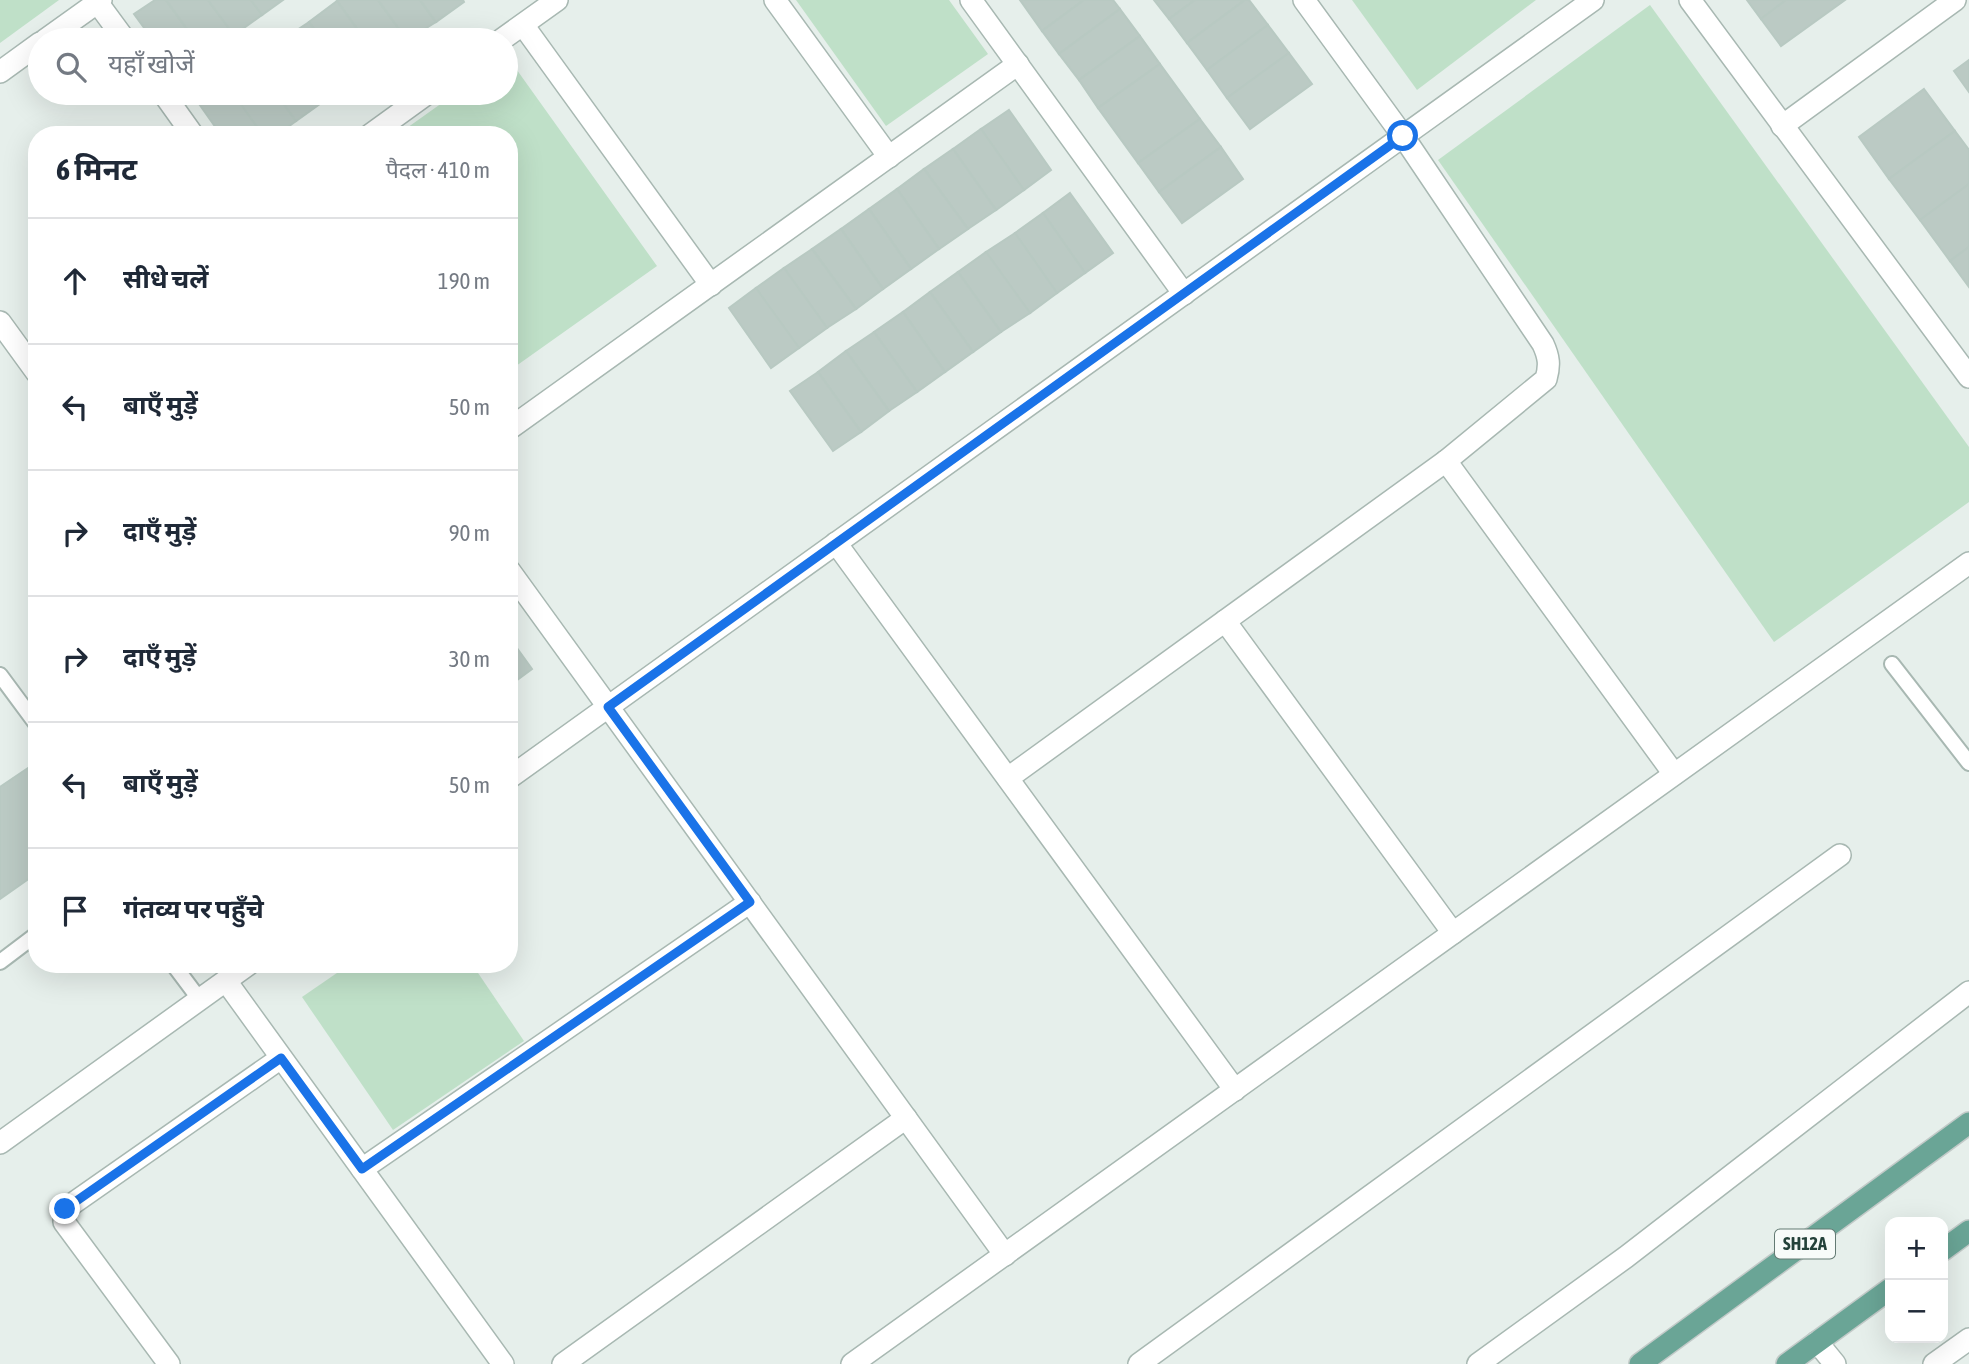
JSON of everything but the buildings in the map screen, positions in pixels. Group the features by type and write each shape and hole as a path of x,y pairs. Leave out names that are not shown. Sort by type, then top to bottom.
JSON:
{"main road":[{"name":"SH12A","path":"1640,1364 1969,1123"},
{"path":"1948,1246 1969,1231"},
{"path":"1787,1364 1885,1293"}],"street":[{"path":"518,28 557,0"},
{"path":"775,0 889,157"},
{"path":"971,0 1184,294"},
{"path":"1008,778 1446,461 1546,379 1548,356 1535,332 1403,136 1304,0"},
{"path":"518,772 1593,0"},
{"path":"1690,0 1969,377"},
{"path":"1782,126 1955,0"},
{"path":"62,28 99,1 117,28"},
{"path":"523,25 711,285"},
{"path":"0,72 28,52"},
{"path":"518,423 1018,64"},
{"path":"172,105 187,126"},
{"path":"382,126 411,105"},
{"path":"0,322 28,361"},
{"path":"1446,461 1674,774"},
{"path":"836,543 1235,1090"},
{"path":"852,1364 1969,563"},
{"path":"518,582 1005,1255"},
{"path":"1226,621 1453,933"},
{"path":"1139,1364 1840,855"},
{"path":"362,1169 750,902"},
{"path":"0,1143 237,973"},
{"path":"226,981 503,1364"},
{"path":"1478,1364 1626,1257 1969,992"},
{"path":"169,1364 64,1222 65,1209 281,1058"},
{"path":"564,1364 906,1118"},
{"path":"1934,1364 1969,1339"},
{"path":"1817,1342 1835,1364"}],"lane":[{"path":"1892,664 1969,763"},
{"path":"0,675 28,713"},
{"path":"0,962 28,941"},
{"path":"0,946 18,949"},
{"path":"180,973 200,1000"}],"green space":[{"path":"0,0 59,0 0,43"},
{"path":"796,0 949,0 988,54 886,126"},
{"path":"1352,0 1536,0 1417,90"},
{"path":"1650,5 1969,447 1969,502 1774,642 1438,160"},
{"path":"518,71 657,266 518,365 518,126 410,126 439,105 518,105"},
{"path":"337,973 478,973 524,1041 393,1130 302,997"}],"route":[{"path":"65,1209 281,1058 362,1169 750,902 608,707 1403,136"}]}
